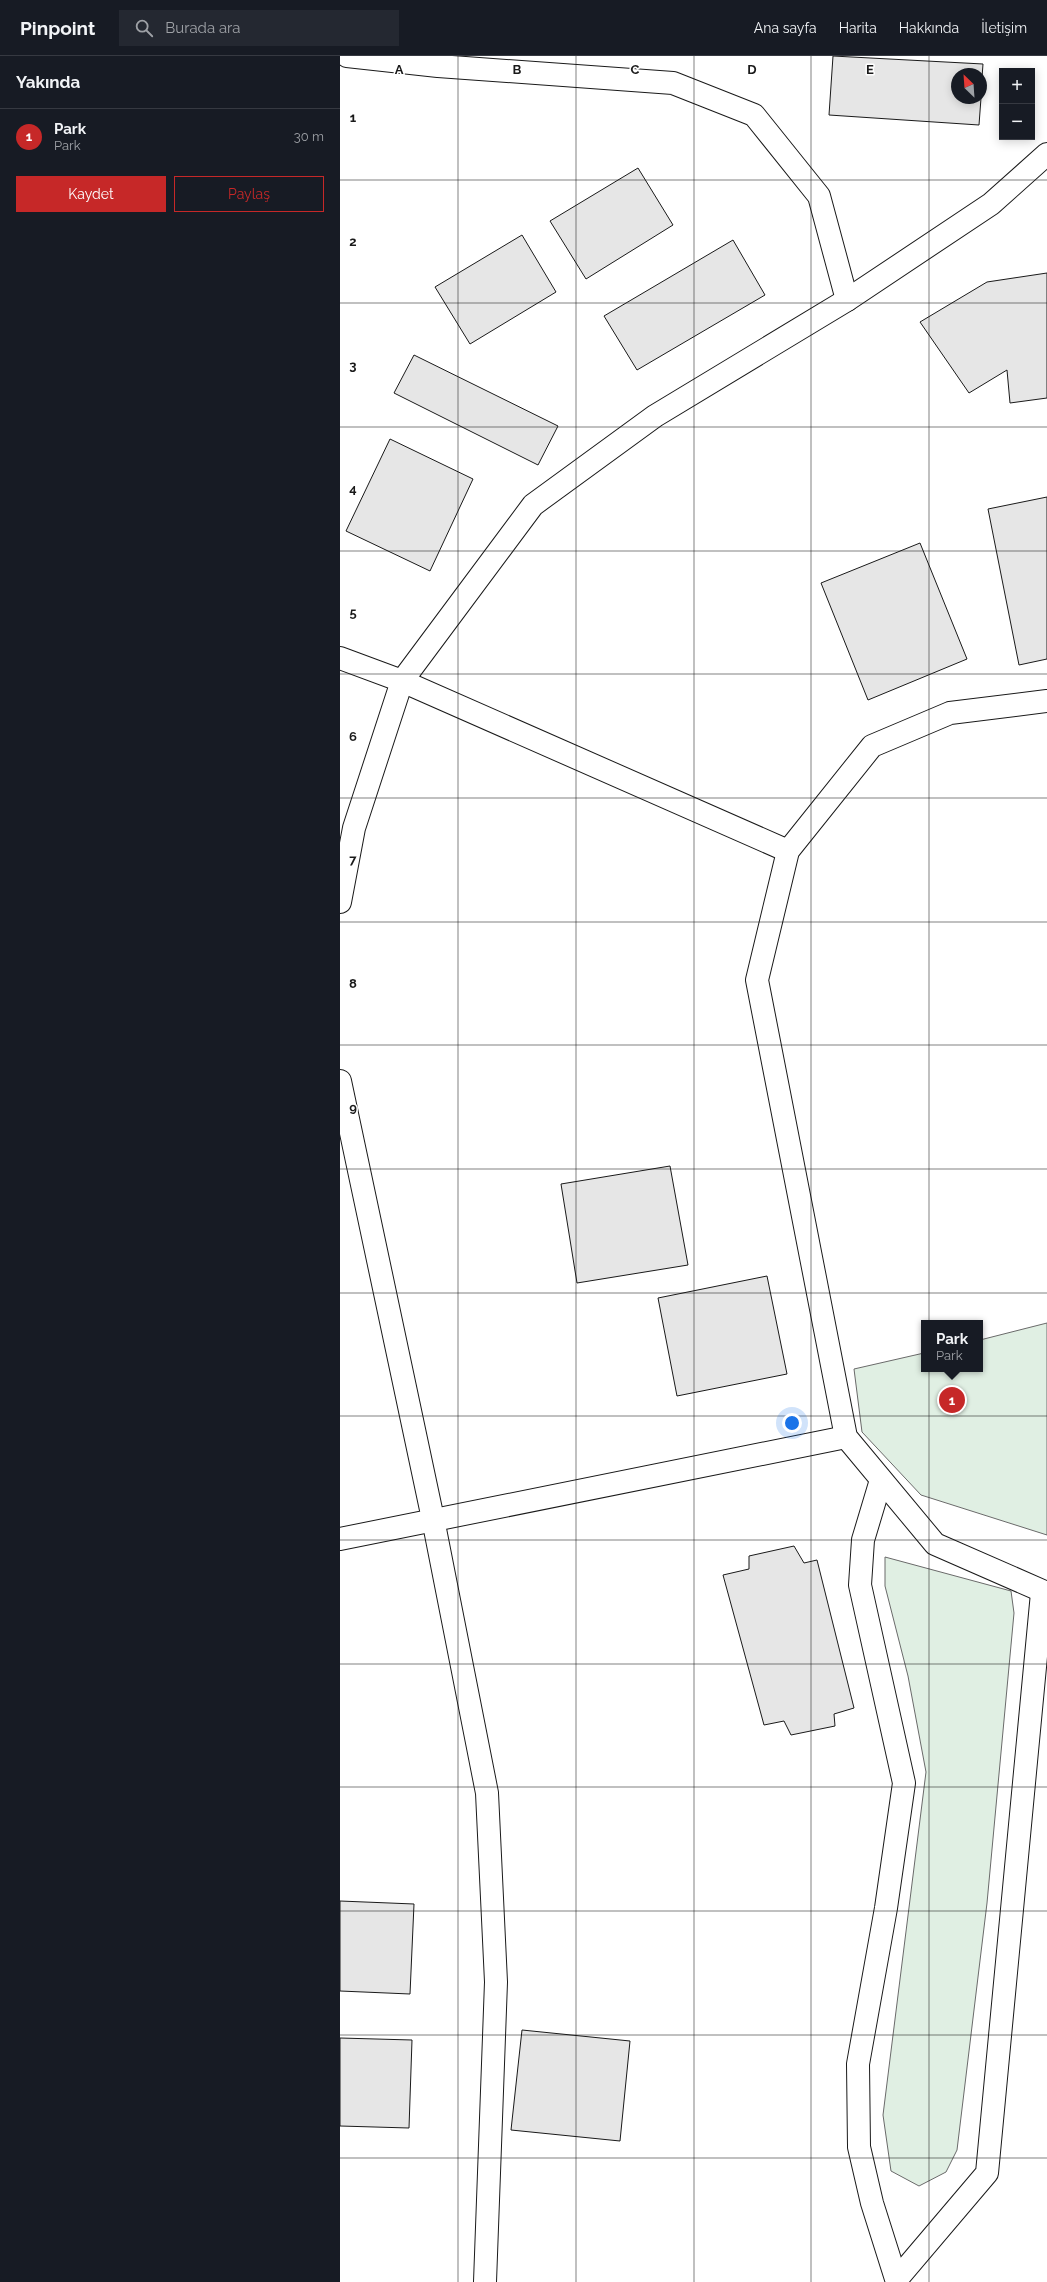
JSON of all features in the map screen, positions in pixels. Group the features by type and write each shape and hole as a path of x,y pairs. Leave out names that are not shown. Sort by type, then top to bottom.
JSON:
{"street":[{"path":"347,56 438,66 673,83 754,115 819,196 847,300"},
{"path":"340,902 354,828 402,681 534,505 655,416 847,300 991,204 1047,154"},
{"path":"340,658 402,681 788,851"},
{"path":"897,2280 987,2173 1045,1593 935,1544 846,1437 756,980 788,851 872,746 950,713 1047,701"},
{"path":"340,1081 433,1519 487,1793 496,1982 485,2282"},
{"path":"340,1539 433,1519 846,1437"},
{"path":"881,1480 863,1540 860,1585 904,1783 886,1908 858,2064 859,2147 872,2203 897,2280"}],"green space":[{"path":"1047,1323 1047,1535 921,1495 862,1432 854,1369 921,1354 921,1372 983,1372 983,1339"},
{"path":"885,1557 1011,1591 1014,1613 987,1903 957,2150 946,2172 919,2186 891,2171 883,2115 926,1772 908,1676 885,1586"}],"building":[{"path":"833,56 983,64 983,68 951,68 951,104 981,104 979,125 829,115"},
{"path":"638,168 673,225 586,279 550,221"},
{"path":"522,235 556,292 470,344 435,287"},
{"path":"733,240 765,295 637,370 604,316"},
{"path":"1047,273 1047,398 1010,403 1007,370 969,393 920,322 987,282"},
{"path":"414,355 558,426 538,465 394,393"},
{"path":"390,439 473,479 430,571 346,531"},
{"path":"1047,497 1047,659 1019,665 988,509"},
{"path":"920,543 967,659 868,700 821,583"},
{"path":"670,1166 688,1265 577,1283 561,1184"},
{"path":"767,1276 787,1374 677,1396 658,1298"},
{"path":"794,1546 804,1563 817,1560 854,1708 834,1714 835,1726 791,1735 784,1721 764,1725 723,1575 749,1569 749,1556"},
{"path":"340,1901 414,1904 410,1994 340,1991"},
{"path":"522,2030 630,2041 620,2141 511,2130"},
{"path":"340,2038 412,2040 409,2128 340,2126"}],"place":[{"name":"Park","path":"952,1400"}]}
